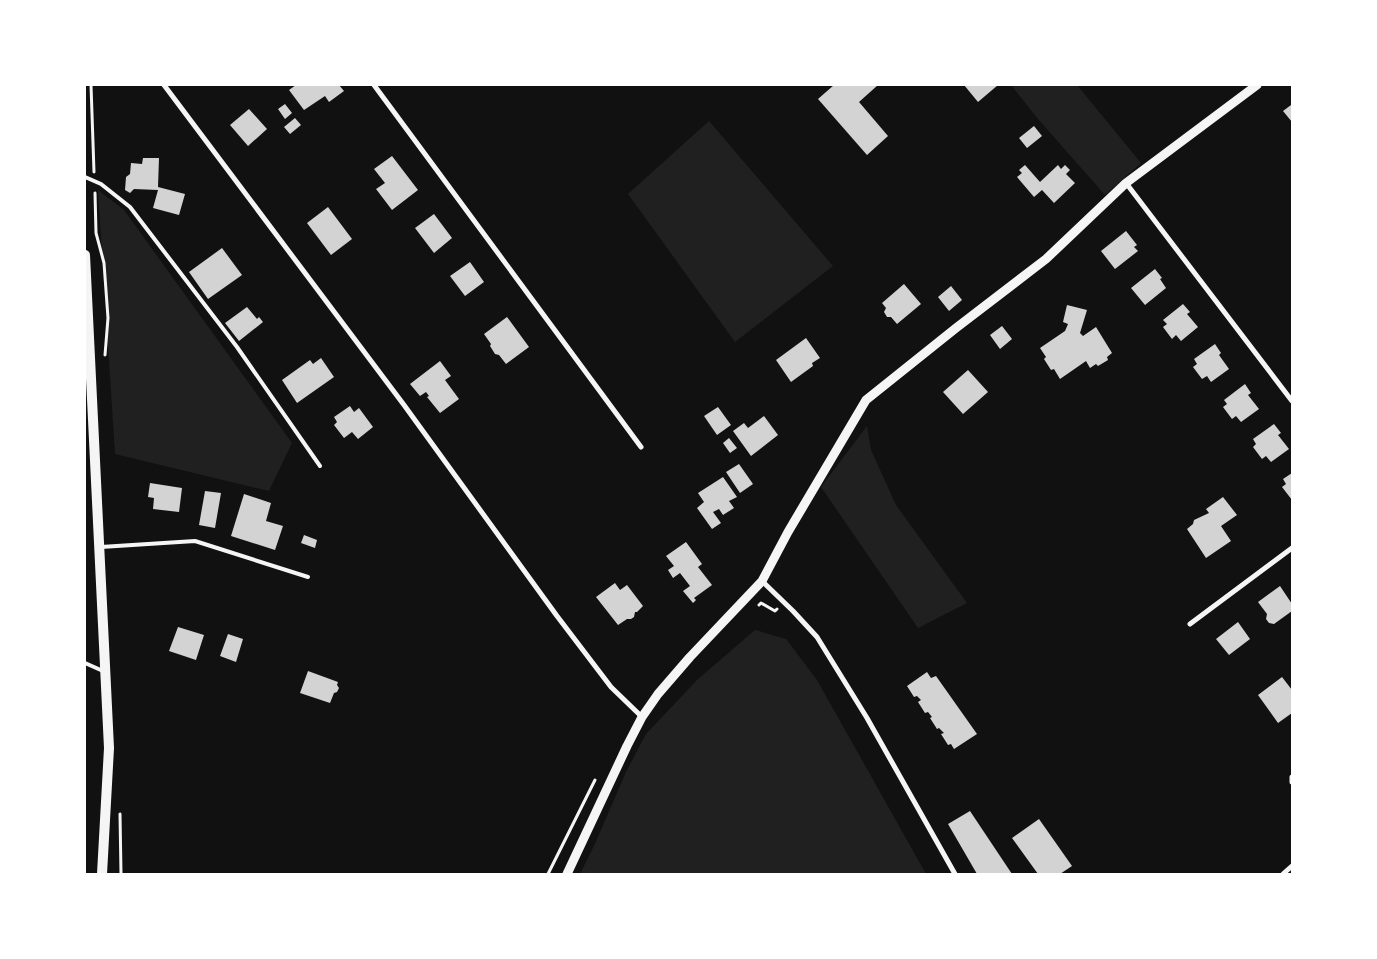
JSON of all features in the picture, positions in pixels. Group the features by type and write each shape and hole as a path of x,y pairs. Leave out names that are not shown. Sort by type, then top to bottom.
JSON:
{"main road":[{"path":"85,254 109,748 102,874"}],"street":[{"path":"164,85 404,405 557,616 611,687 642,716"},
{"path":"374,85 641,448"},
{"path":"567,874 642,716 690,657 762,581 788,532 866,400 1046,259 1126,183 1257,85"},
{"path":"1126,183 1292,401"},
{"path":"1190,624 1292,548"},
{"path":"762,581 817,637 867,718 955,874"},
{"path":"1292,777 1292,782"},
{"path":"1283,874 1292,866"}],"lane":[{"path":"85,177 101,184 130,207 237,347 320,466"},
{"path":"99,548 195,541 308,577"},
{"path":"85,663 105,671"}],"shaded area":[{"path":"1011,85 1077,85 1141,163 1105,195 1038,119"},
{"path":"709,121 833,266 735,342 628,194"},
{"path":"98,190 124,210 292,443 269,491 115,454"},
{"path":"867,426 871,450 896,505 967,603 918,628 821,487"},
{"path":"755,630 786,639 817,680 926,874 580,874 626,772 646,734 697,680"}],"building":[{"path":"296,85 339,85 344,91 329,102 325,96 304,110 289,90"},
{"path":"834,85 878,85 859,102 888,136 867,155 818,99"},
{"path":"964,85 998,85 978,102"},
{"path":"285,104 292,113 285,119 278,109"},
{"path":"1292,106 1292,122 1283,111"},
{"path":"249,109 267,129 248,146 230,125"},
{"path":"295,118 301,125 290,134 284,127"},
{"path":"1034,126 1042,136 1027,148 1019,138"},
{"path":"392,156 418,190 392,210 376,189 385,183 374,169"},
{"path":"143,158 159,158 158,187 185,194 179,215 153,208 158,190 134,189 130,193 125,190 126,177 130,174 131,163 142,164"},
{"path":"1025,165 1040,182 1058,165 1061,169 1065,165 1070,170 1066,174 1075,183 1054,203 1042,190 1034,197 1017,177 1022,173 1019,170"},
{"path":"328,207 352,239 331,255 307,223"},
{"path":"434,214 452,238 434,253 415,228"},
{"path":"1126,231 1137,245 1134,247 1138,251 1115,269 1101,251"},
{"path":"222,248 242,275 208,299 189,272"},
{"path":"470,262 484,282 465,296 450,276"},
{"path":"1155,269 1162,278 1160,279 1166,288 1145,305 1131,288"},
{"path":"904,284 921,304 897,324 891,317 887,317 884,312 886,308 882,303"},
{"path":"951,286 962,300 949,311 938,297"},
{"path":"1183,304 1190,312 1187,314 1198,327 1181,341 1176,335 1172,339 1163,327 1167,324 1163,320"},
{"path":"1067,305 1087,310 1080,333 1083,336 1096,327 1112,353 1107,357 1108,360 1098,366 1096,364 1090,368 1086,361 1060,379 1054,369 1051,370 1040,348 1065,331 1068,324 1063,322"},
{"path":"247,307 257,319 259,317 263,322 239,341 225,323"},
{"path":"507,317 529,347 506,364 499,355 495,354 484,334"},
{"path":"1002,326 1012,339 1000,349 990,335"},
{"path":"806,338 820,358 812,363 813,366 791,382 776,360"},
{"path":"1215,344 1221,353 1219,355 1229,369 1211,382 1207,376 1202,379 1193,367 1197,364 1194,359"},
{"path":"321,358 334,377 297,403 282,380 310,360 313,364"},
{"path":"440,361 451,376 445,380 459,399 440,413 427,397 429,396 426,392 420,396 410,384"},
{"path":"968,370 988,392 963,414 943,392"},
{"path":"1245,384 1251,393 1248,395 1259,409 1241,422 1236,416 1232,419 1223,407 1227,404 1224,400"},
{"path":"350,406 354,412 359,408 373,427 358,439 352,432 344,438 334,425 337,422 334,417"},
{"path":"718,407 731,425 717,435 704,416"},
{"path":"764,416 778,435 751,456 733,431 744,423 748,428"},
{"path":"1274,424 1281,433 1278,435 1289,449 1271,462 1266,456 1262,459 1253,447 1256,444 1253,439"},
{"path":"729,438 737,448 730,453 723,443"},
{"path":"739,464 753,484 740,493 726,472"},
{"path":"1292,473 1292,500 1282,487 1286,484 1283,479"},
{"path":"723,477 737,497 729,501 734,508 723,515 719,509 713,512 721,523 712,529 697,508 704,502 698,493"},
{"path":"150,483 182,488 179,512 153,509 154,498 148,497"},
{"path":"205,491 221,493 215,528 199,525"},
{"path":"244,494 271,503 266,521 283,526 275,550 231,536"},
{"path":"1223,497 1237,515 1221,526 1231,541 1206,558 1187,529 1193,524 1194,520 1209,513 1206,509"},
{"path":"304,535 317,540 315,548 301,543"},
{"path":"686,542 702,564 698,567 712,585 694,598 696,600 693,603 683,591 690,586 680,573 673,578 668,570 674,566 666,556"},
{"path":"615,583 620,590 627,585 643,606 635,612 634,617 618,625 596,597"},
{"path":"1280,586 1292,604 1292,611 1274,624 1269,623 1266,619 1267,614 1258,602"},
{"path":"1238,622 1250,639 1229,655 1216,639"},
{"path":"178,627 204,635 196,660 169,651"},
{"path":"228,634 243,639 236,662 220,656"},
{"path":"308,671 338,682 339,688 334,693 330,703 300,693"},
{"path":"927,672 931,678 936,676 977,734 954,749 951,744 948,745 941,734 944,733 939,728 937,729 928,712 925,713 918,702 921,700 917,696 914,697 907,686"},
{"path":"1282,677 1292,690 1292,713 1278,723 1258,695"},
{"path":"970,811 1012,874 977,874 948,824"},
{"path":"1039,819 1072,866 1060,874 1038,874 1012,838"}]}
